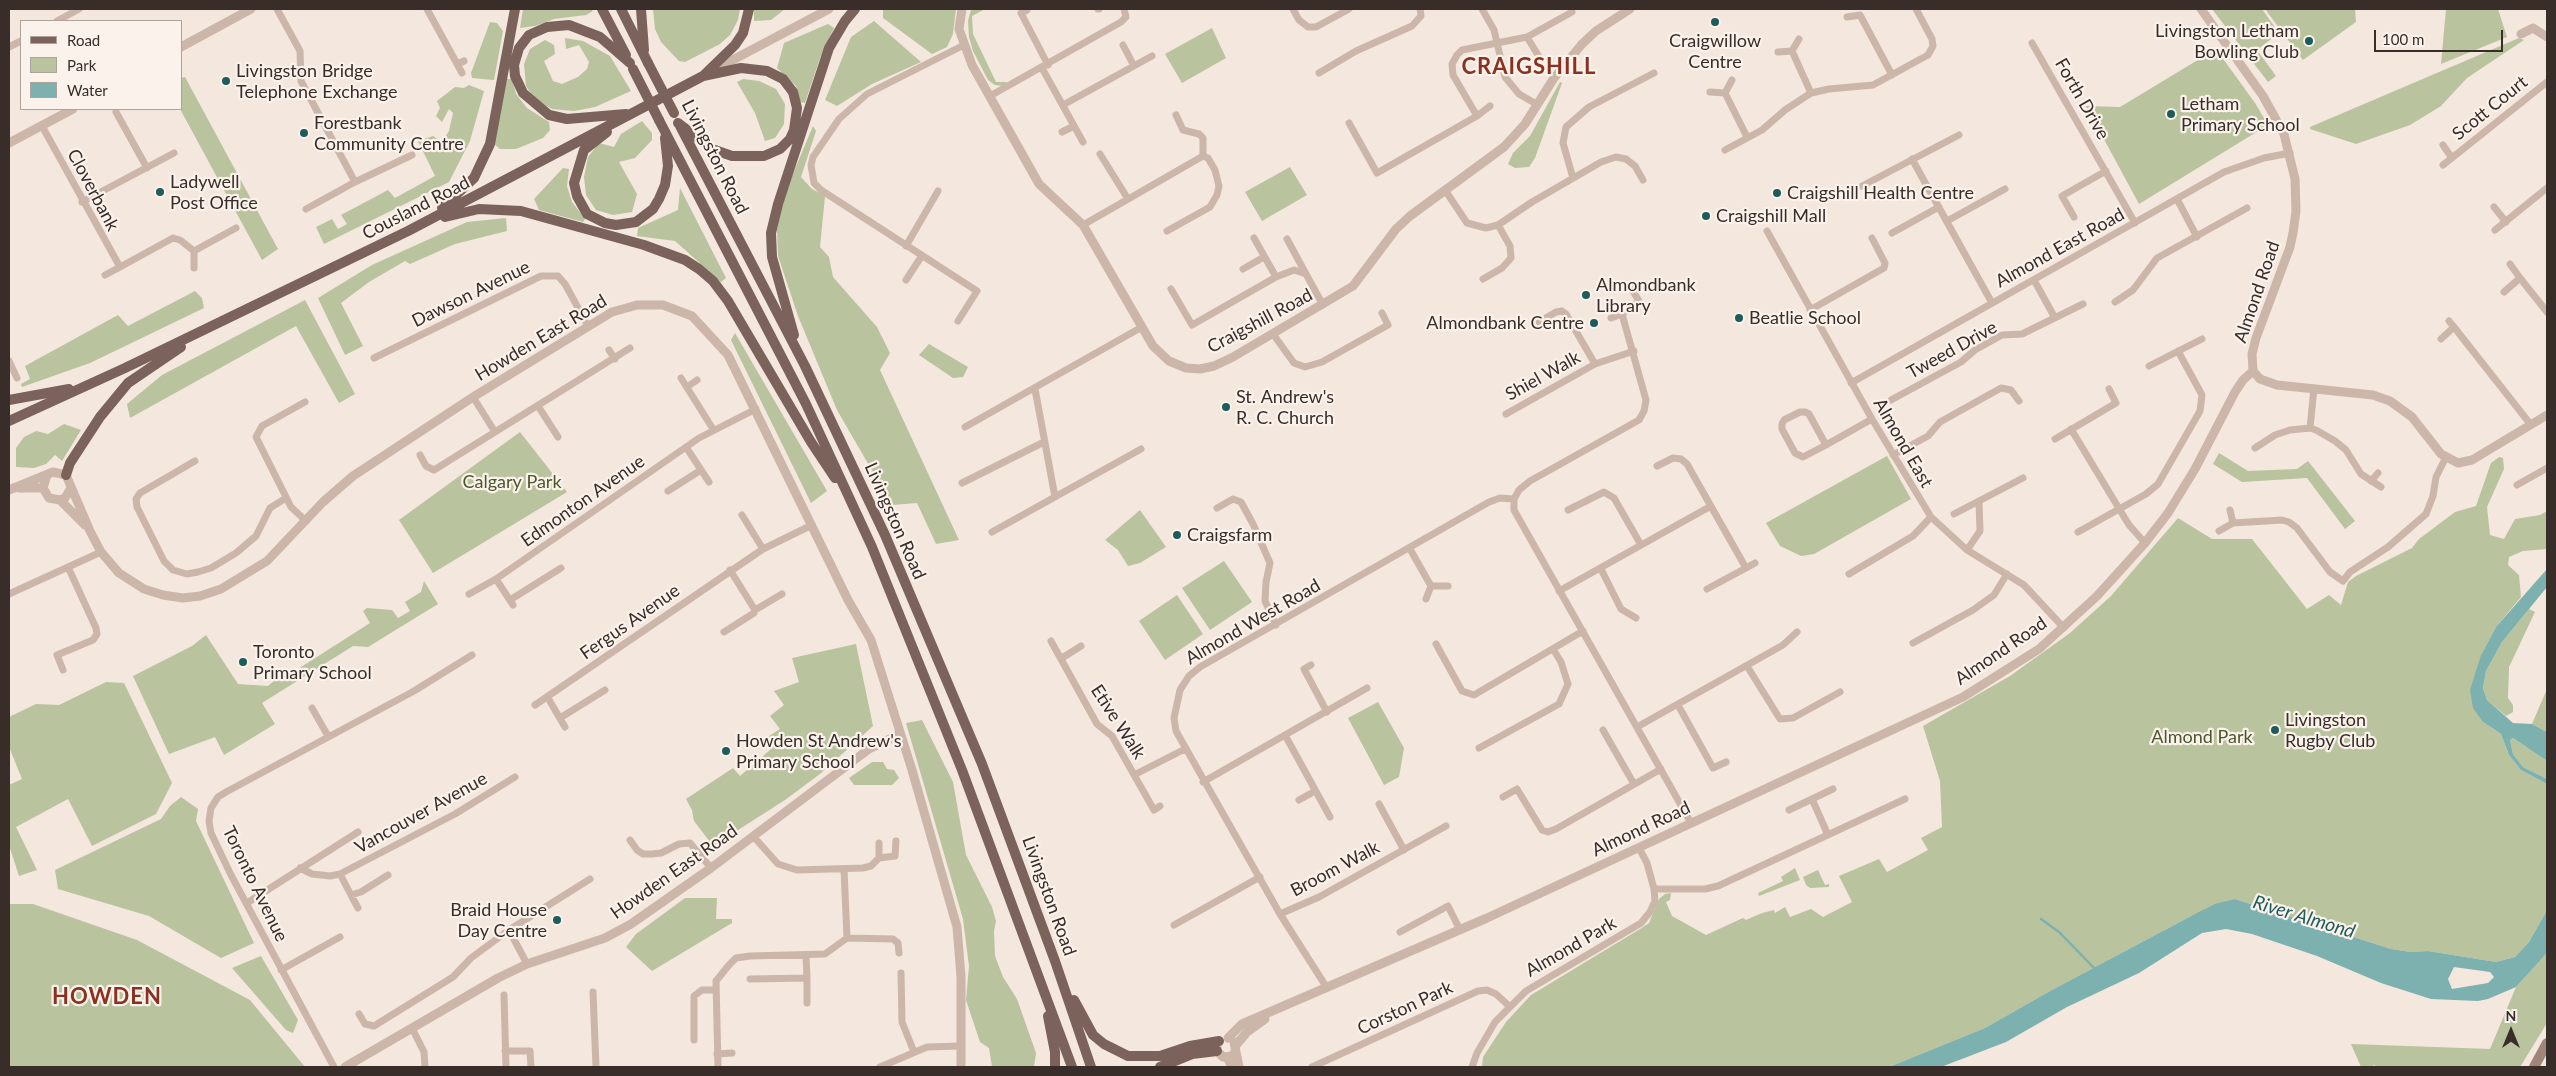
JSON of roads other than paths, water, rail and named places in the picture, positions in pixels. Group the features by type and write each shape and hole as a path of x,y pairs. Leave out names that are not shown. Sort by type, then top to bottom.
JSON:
{"main road":[{"path":"408,231 450,202 474,178 490,144 515,9"},
{"name":"Livingston Road","path":"602,9 806,404 853,506 962,770 1072,1067"},
{"name":"Livingston Road","path":"621,9 804,366 885,535 982,764 1055,961 1091,1067"},
{"path":"640,9 647,61"},
{"path":"703,76 739,39 748,19 749,9"},
{"path":"804,366 783,303 772,257 771,233 778,204 829,48 845,21 856,9"},
{"path":"632,66 600,37 569,25 547,27 529,35 519,48 514,66 518,86 530,100 549,115 568,119 632,113"},
{"path":"676,118 712,149 732,156 764,156 780,149 790,139 794,130 797,108 793,92 783,79 766,71 753,68 724,70 703,76"},
{"name":"Cousland Road","path":"9,421 207,329 408,231 703,76"},
{"path":"632,113 584,150 580,159 574,184 582,207 595,219 616,225 627,224 636,222 652,209 665,185 668,166 661,124"},
{"path":"408,231 450,215 479,209 501,208 540,216 644,245 685,260 713,281 728,301 811,442 853,506"},
{"path":"66,475 70,464 100,417 128,383 207,329"},
{"path":"9,400 86,386"},
{"path":"1055,961 1093,1036 1116,1051 1141,1058 1160,1056 1190,1046 1221,1043"},
{"path":"1042,984 1055,1065"},
{"path":"1160,1067 1221,1043"},
{"path":"2534,1067 2547,1043"}],"street":[{"path":"59,20 79,9"},
{"path":"182,46 251,9"},
{"path":"277,9 300,51 301,81 354,182"},
{"path":"427,9 461,62 462,73"},
{"name":"Cousland Road","path":"703,76 830,9"},
{"name":"Craigshill Road","path":"962,9 959,29 964,45 1039,184 1083,225 1153,346 1169,361 1186,368 1200,369 1226,360 1353,286 1396,228 1504,147 1526,124 1554,78 1582,44 1596,31 1630,9"},
{"path":"990,96 1121,22 1126,17 1124,9"},
{"path":"1293,9 1299,20 1308,27 1316,28 1348,9"},
{"path":"1319,73 1356,51 1412,26 1421,16 1420,9"},
{"path":"1482,9 1494,30 1505,77 1519,94 1538,105"},
{"path":"1725,150 1762,130 1785,110 1811,93 1829,89 1873,85 1928,55 1933,46 1929,31 1916,9"},
{"name":"Almond Road","path":"1227,1057 1236,1049 1254,1026 1327,988 1516,905 1963,697 2013,667 2064,628 2097,596 2145,543 2168,513 2195,469 2234,392 2253,371 2252,354 2256,338 2290,247 2293,232 2296,212 2295,179 2284,134 2263,96 2201,9"},
{"path":"1027,10 1022,13 1063,105 1083,142"},
{"path":"1477,116 1453,74 1452,64 1457,55 1470,46 1498,44 1527,37 1572,12"},
{"path":"1847,17 1861,12 1892,75"},
{"path":"2521,34 2532,28 2547,38"},
{"path":"1527,37 1540,60"},
{"path":"1792,51 1799,39"},
{"path":"9,48 20,42"},
{"name":"Forth Drive","path":"2032,43 2135,223"},
{"path":"958,321 977,291 921,257 821,190 814,183 810,165 813,157 839,119 867,94 964,45"},
{"path":"1123,45 1134,66"},
{"path":"1792,51 1811,93"},
{"path":"1778,52 1792,51"},
{"path":"1063,105 1152,56"},
{"path":"1573,178 1563,143 1566,127 1589,107 1654,73"},
{"path":"1725,93 1732,80"},
{"name":"Scott Court","path":"2443,165 2547,82"},
{"path":"1710,92 1725,93"},
{"path":"1725,93 1747,137"},
{"path":"1349,123 1377,173 1477,116 1490,106"},
{"path":"9,144 71,110"},
{"path":"116,112 147,168"},
{"path":"1176,115 1184,130 1199,134 1203,138 1203,156"},
{"name":"Cloverbank","path":"42,126 82,202 120,267"},
{"path":"1062,132 1074,126"},
{"path":"1862,186 1959,135"},
{"name":"Scott Court","path":"2443,145 2452,158"},
{"path":"82,202 174,153"},
{"name":"Almond East Road","path":"1851,383 2224,172 2264,158 2290,153"},
{"path":"1100,154 1128,199"},
{"path":"306,209 354,182 412,155"},
{"path":"1083,225 1203,156"},
{"path":"1166,231 1210,207 1217,195 1219,186 1215,170 1208,158 1203,156"},
{"path":"1445,190 1467,223 1486,228 1498,225 1573,178 1601,162 1616,157 1626,159 1636,166 1643,180"},
{"path":"1912,159 1992,303"},
{"path":"2074,217 2062,196 2106,170"},
{"path":"2495,230 2547,188"},
{"path":"1947,221 2005,189"},
{"path":"906,246 938,192"},
{"path":"2177,199 2197,237"},
{"path":"1892,233 1939,207"},
{"path":"2494,207 2506,222"},
{"path":"2115,302 2134,290 2157,258 2247,208"},
{"path":"1482,279 1502,268 1511,258 1510,246 1498,225"},
{"path":"194,252 236,228"},
{"name":"Almond East","path":"1767,231 1851,383 1931,518 1967,550 2007,574 2036,596 2064,628"},
{"path":"105,275 169,239 176,238 194,252"},
{"path":"1254,238 1276,277"},
{"path":"1810,310 1884,268 1885,263 1872,238"},
{"path":"1287,239 1323,305"},
{"path":"194,252 194,268"},
{"path":"906,280 921,257"},
{"path":"1242,269 1264,257"},
{"path":"2510,264 2547,312"},
{"path":"1172,289 1192,325 1276,277 1294,270 1306,274"},
{"name":"Dawson Avenue","path":"374,358 541,276 558,276 565,284 588,326"},
{"path":"2504,292 2520,278"},
{"path":"2034,280 2055,318"},
{"path":"1611,318 1622,314 1639,301 1631,288"},
{"name":"Tweed Drive","path":"1891,400 1962,362 1974,350 2002,336 2022,334 2083,304"},
{"name":"Howden East Road","path":"66,475 90,531 102,552 119,573 144,589 163,595 183,598 200,596 221,589 267,561 335,490 353,476 473,397 612,312 637,305 663,305 692,316 728,355 871,640 957,927 961,977 961,1067"},
{"name":"Shiel Walk","path":"1539,322 1556,312 1562,311 1566,314 1595,364"},
{"path":"1273,334 1294,363 1305,367 1322,362 1388,325 1382,313"},
{"path":"1622,314 1634,351 1646,400 1639,420 1530,481 1519,490 1514,499 1514,510 1691,823"},
{"path":"2449,321 2531,425"},
{"path":"966,428 1142,327"},
{"path":"2441,339 2454,327"},
{"path":"2149,366 2202,339"},
{"path":"420,456 426,466 434,470 630,348"},
{"path":"609,350 615,359"},
{"name":"Shiel Walk","path":"1506,414 1595,364 1634,351"},
{"path":"2078,532 2146,494 2158,484 2200,411 2202,395 2178,351"},
{"path":"9,361 17,378"},
{"path":"2253,371 2260,379 2277,384 2373,395 2390,401 2412,417 2445,459 2458,464 2472,460 2547,415"},
{"path":"681,378 713,429"},
{"path":"687,386 698,380"},
{"path":"1893,455 1928,436 1940,422 2001,388 2010,390 2019,401"},
{"path":"2310,428 2314,388"},
{"path":"1035,389 1055,497"},
{"path":"2054,439 2116,403 2109,389"},
{"path":"473,397 495,432"},
{"path":"305,402 262,426 256,437 286,498 306,521"},
{"path":"538,406 558,437"},
{"name":"Edmonton Avenue","path":"469,594 496,579 713,429 756,409"},
{"path":"1826,445 1809,414 1806,412 1800,412 1784,420 1782,429 1795,454 1803,457 1826,445 1872,419"},
{"path":"2255,448 2275,435 2310,428 2335,441 2346,450 2361,474 2381,487"},
{"path":"2072,429 2138,538 2145,543"},
{"path":"962,483 1044,442"},
{"path":"686,447 709,482"},
{"path":"992,532 1141,449"},
{"path":"1657,466 1673,458 1681,459 1687,464 1746,568"},
{"path":"2219,531 2232,523 2282,520 2289,522 2296,528 2330,572 2343,581 2350,572 2388,547 2426,514 2436,477 2445,459"},
{"path":"195,461 140,493 136,499 137,507 164,560 174,570 187,574 198,572 211,568 236,553 256,536 270,508 286,498"},
{"path":"2517,485 2547,468"},
{"path":"668,491 701,470"},
{"path":"13,489 47,475 60,472 66,475"},
{"path":"2371,481 2378,473"},
{"path":"13,489 43,488 47,475"},
{"path":"1954,514 2023,478"},
{"name":"Howden East Road","path":"43,488 49,498 60,500 90,531"},
{"path":"60,500 65,498 71,488"},
{"path":"1568,510 1604,492 1614,498 1641,545"},
{"name":"Almond West Road","path":"1327,988 1280,914 1176,731 1174,718 1180,690 1186,679 1200,667 1410,549 1489,502 1500,498 1514,499"},
{"path":"1217,508 1233,499 1241,502 1253,524 1270,563 1265,601 1276,625"},
{"path":"1967,550 1980,531 1979,502"},
{"path":"1559,591 1711,506"},
{"path":"2230,510 2232,523"},
{"path":"742,515 763,549"},
{"path":"1848,574 1913,536 1931,518"},
{"name":"Fergus Avenue","path":"535,705 548,698 730,570 763,549 812,525"},
{"path":"1410,549 1431,586"},
{"path":"9,594 102,552"},
{"path":"1708,589 1755,563"},
{"path":"63,670 57,655 93,640 97,634 68,567"},
{"path":"496,579 511,602 561,568"},
{"path":"1601,569 1621,609 1636,618"},
{"path":"730,570 755,610"},
{"path":"1913,643 1973,610 1994,595 2007,574"},
{"path":"1431,586 1448,586"},
{"path":"1426,599 1431,586"},
{"path":"724,632 782,594"},
{"path":"1436,644 1462,691 1474,695 1582,631"},
{"path":"1637,727 1783,645 1797,632"},
{"name":"Etive Walk","path":"1051,642 1062,658 1097,724 1112,736 1154,810 1160,806"},
{"path":"1062,658 1081,646"},
{"path":"1478,748 1559,704 1568,684 1561,662 1553,649"},
{"name":"Toronto Avenue","path":"334,1067 281,970 211,833 209,821 210,808 218,797 226,792 414,691 472,655"},
{"path":"1311,665 1304,669 1327,712"},
{"path":"1747,666 1780,719 1793,718 1840,692"},
{"path":"1204,782 1367,688"},
{"path":"560,718 605,690"},
{"path":"548,698 565,727"},
{"path":"1678,705 1713,768 1726,762"},
{"path":"312,708 328,736"},
{"path":"1603,730 1634,784"},
{"name":"Howden East Road","path":"345,1067 498,978 527,964 574,950 631,924 711,868 869,749 900,734"},
{"path":"1285,735 1330,817"},
{"name":"Etive Walk","path":"1134,775 1185,748"},
{"path":"1503,797 1517,789 1542,830 1548,832 1556,830 1661,769"},
{"name":"Vancouver Avenue","path":"300,868 312,874 330,876 340,874 455,814 515,777"},
{"path":"1789,810 1833,789"},
{"path":"1299,800 1315,791"},
{"path":"1812,799 1828,835"},
{"path":"1654,889 1705,889 1718,886 1905,799"},
{"name":"Broom Walk","path":"1379,804 1404,850"},
{"name":"Broom Walk","path":"1280,914 1319,897 1446,826"},
{"name":"Vancouver Avenue","path":"247,903 358,832"},
{"path":"753,836 770,858 788,868 863,868 870,866 879,858 895,856 896,841"},
{"path":"630,840 637,850 643,854 661,853 679,844 690,843 711,868"},
{"path":"879,843 879,858"},
{"name":"Almond Park","path":"1472,1067 1487,1035 1509,1006 1526,991 1641,923 1650,912 1655,901 1654,889 1647,863 1639,848"},
{"path":"844,869 847,938"},
{"path":"340,874 358,908"},
{"path":"351,895 361,892 388,875"},
{"path":"1174,925 1260,877"},
{"path":"359,1014 365,1024 374,1026 453,977 471,958 509,930 590,879"},
{"path":"1400,932 1448,906 1460,930"},
{"path":"509,930 527,964"},
{"path":"281,970 340,937"},
{"path":"718,1067 716,990 720,974 736,958 825,954 847,938 893,939 898,944 898,953"},
{"path":"806,956 807,1003"},
{"path":"902,973 902,1022 914,1052"},
{"path":"750,979 807,978"},
{"path":"694,1040 694,996 702,990 716,990"},
{"name":"Corston Park","path":"1312,1067 1478,991 1487,990 1496,994 1509,1006"},
{"path":"593,992 596,1067"},
{"path":"504,995 506,1067"},
{"name":"Almond Road","path":"1221,1043 1242,1024 1303,1000"},
{"path":"412,1028 424,1052 425,1067"},
{"path":"1221,1043 1236,1049 1239,1067"},
{"path":"1221,1043 1232,1067"},
{"path":"880,1067 927,1046 960,1046"},
{"path":"505,1051 530,1051 531,1067"},
{"path":"718,1054 732,1053"}],"water":[{"path":"2547,569 2547,587 2502,642 2486,671 2483,688 2487,700 2513,723 2532,724 2547,732 2547,761 2513,738 2510,740 2513,754 2523,767 2547,779 2547,784 2521,770 2509,755 2501,734 2483,722 2473,708 2470,690 2481,655 2496,627"},
{"path":"2235,899 2391,949 2411,952 2428,951 2496,962 2515,957 2529,942 2547,910 2547,953 2516,987 2488,999 2478,1001 2431,999 2381,983 2317,956 2252,934 2226,929 2202,933 2139,973 2067,1007 2006,1042 1941,1067 1889,1067 1985,1028 2050,991 2215,904","holes":["2454,967 2490,972 2494,977 2488,983 2452,989 2448,979"]}],"waterway":[{"path":"2041,919 2059,932 2095,969"}],"place":[{"name":"Craigwillow Centre","path":"1715,22"},
{"name":"Livingston Letham Bowling Club","path":"2309,41"},
{"name":"Livingston Bridge Telephone Exchange","path":"226,81"},
{"name":"Letham Primary School","path":"2171,114"},
{"name":"Forestbank Community Centre","path":"304,133"},
{"name":"Ladywell Post Office","path":"160,192"},
{"name":"Craigshill Health Centre","path":"1777,193"},
{"name":"Craigshill Mall","path":"1706,216"},
{"name":"Almondbank Library","path":"1586,295"},
{"name":"Beatlie School","path":"1739,318"},
{"name":"Almondbank Centre","path":"1594,323"},
{"name":"St. Andrew's R. C. Church","path":"1226,407"},
{"name":"Craigsfarm","path":"1177,535"},
{"name":"Toronto Primary School","path":"243,662"},
{"name":"Livingston Rugby Club","path":"2275,730"},
{"name":"Howden St Andrew's Primary School","path":"726,751"},
{"name":"Braid House Day Centre","path":"557,920"}],"district":[{"name":"CRAIGSHILL","path":"1529,67"},
{"name":"HOWDEN","path":"107,997"}],"park label":[{"name":"Calgary Park","path":"512,482"}],"water label":[{"name":"River Almond","path":"2304,917"}]}
